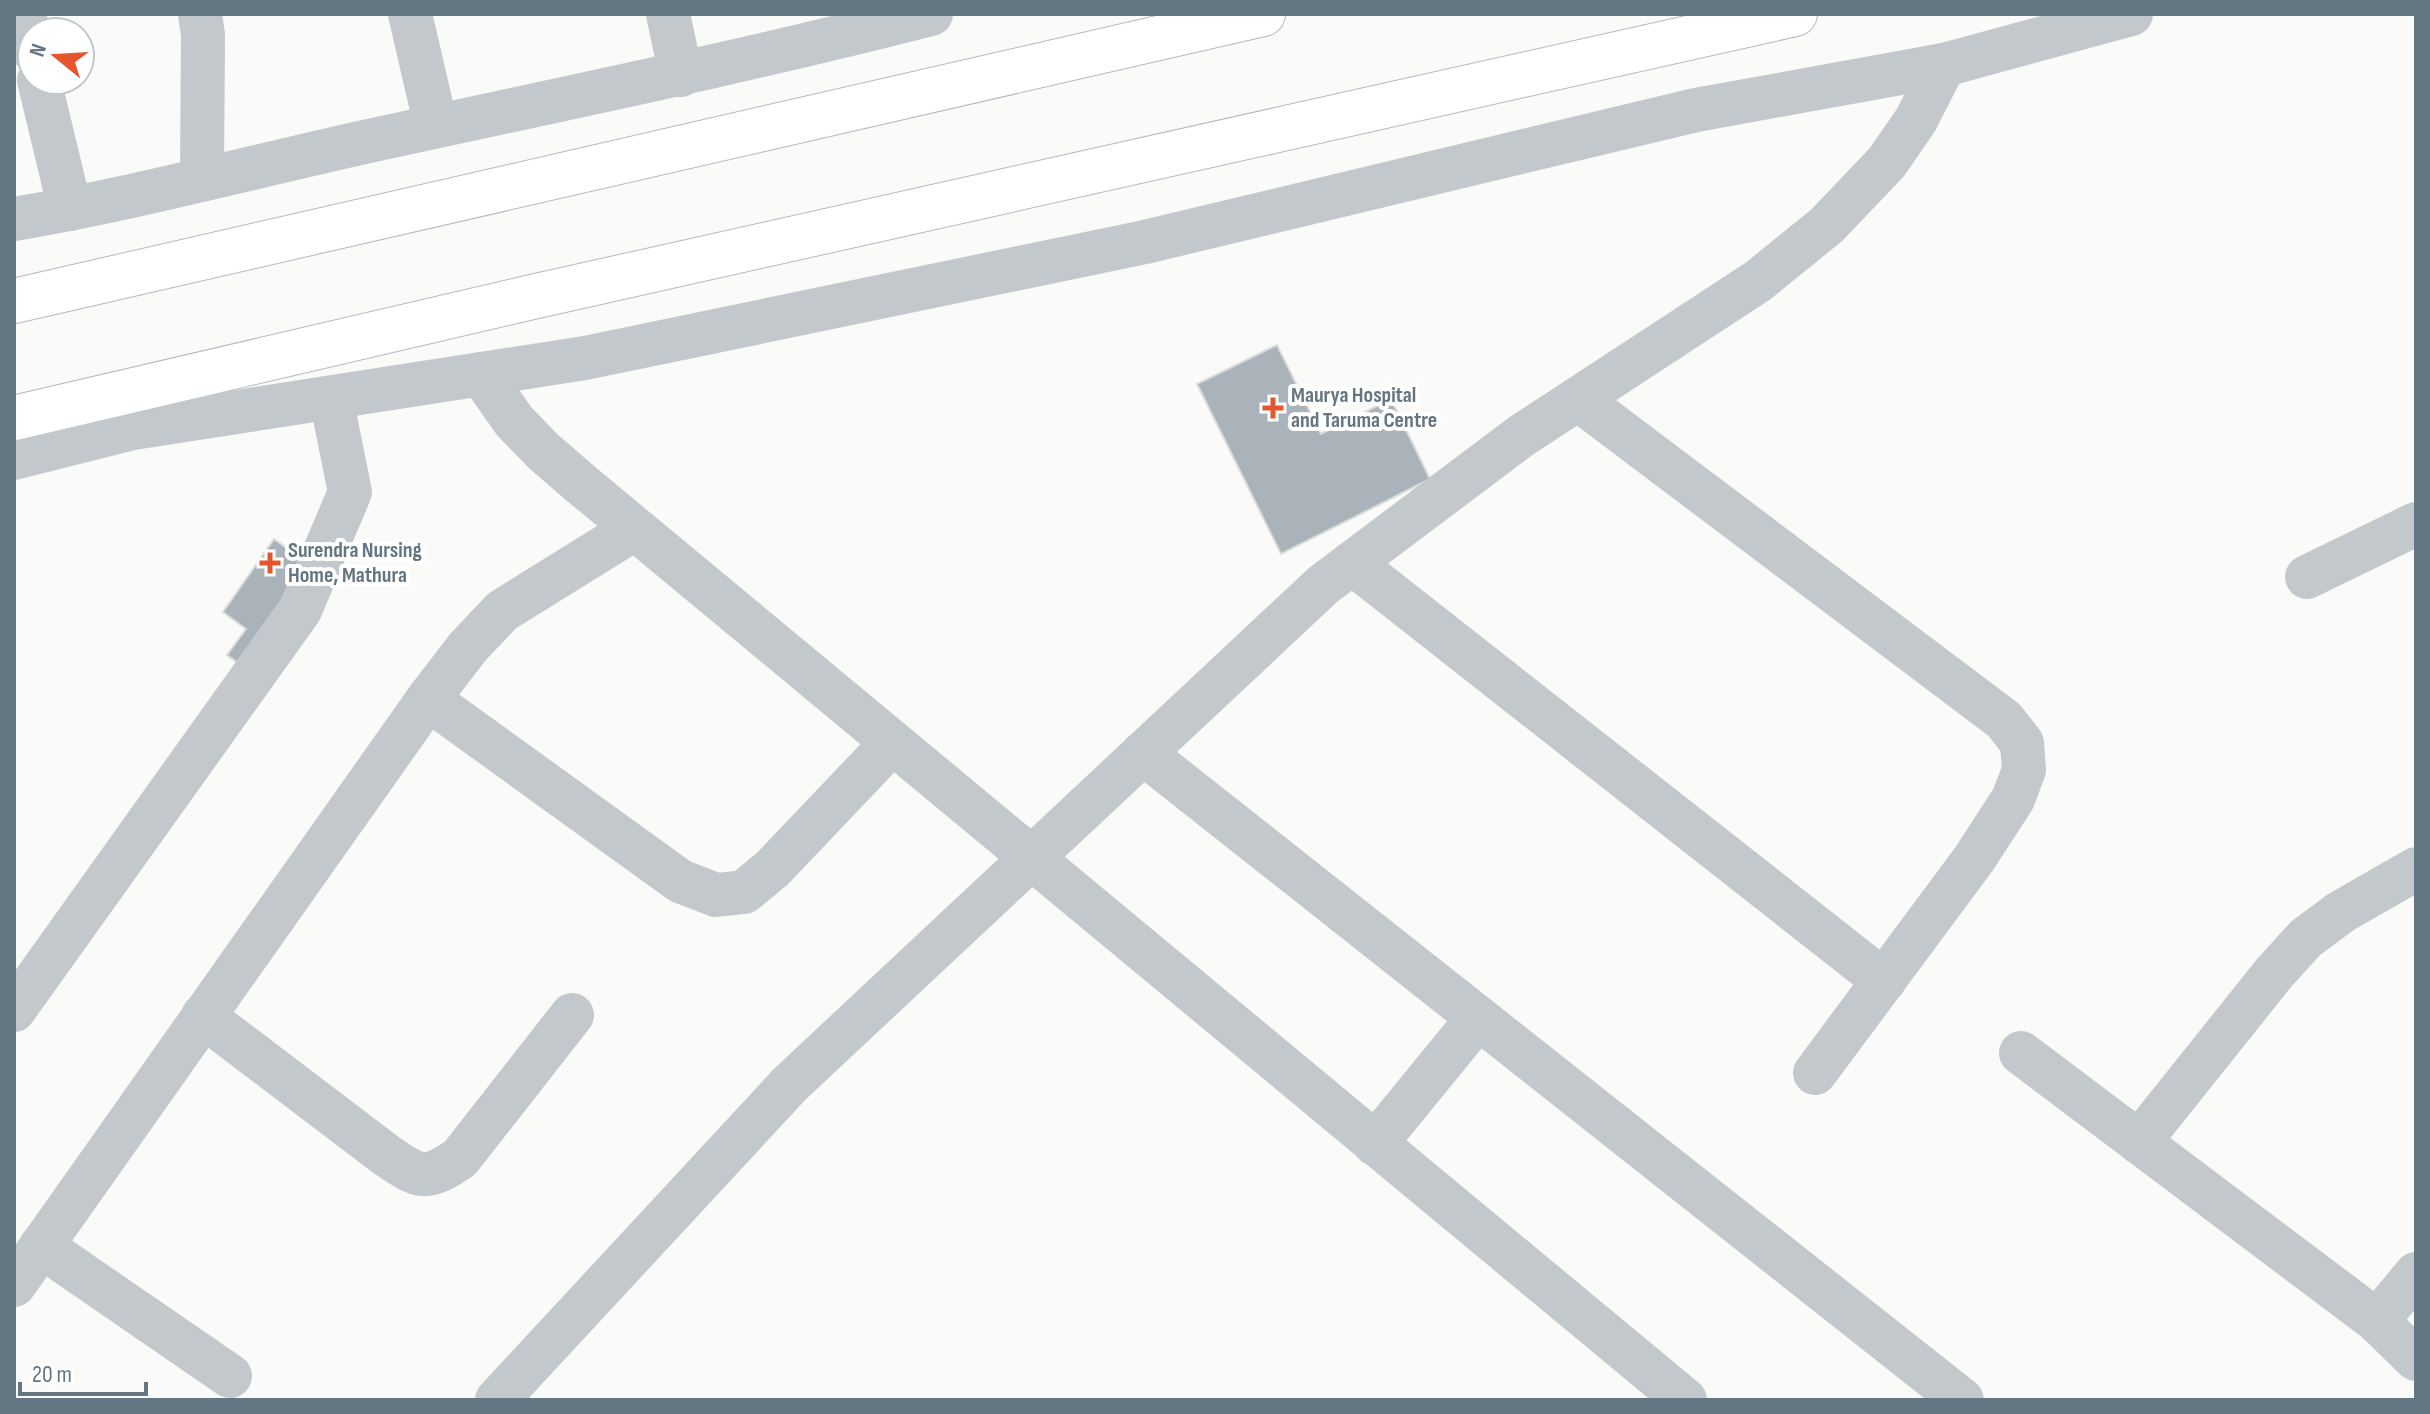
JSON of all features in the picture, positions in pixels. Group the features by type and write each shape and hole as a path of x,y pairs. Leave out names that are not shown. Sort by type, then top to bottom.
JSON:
{"highway":[{"path":"14,301 1263,14"},
{"path":"14,418 532,297 1795,14"}],"street":[{"path":"200,14 203,35 202,178"},
{"path":"410,14 436,126"},
{"path":"668,14 681,75"},
{"path":"14,219 681,75 879,20 931,14"},
{"path":"14,458 133,428 585,358 1145,242 1696,110 1944,65 2131,14"},
{"path":"497,1400 790,1084 1323,585 1521,436 1758,281 1827,225 1887,162 1916,120 1944,65"},
{"path":"43,96 70,209"},
{"path":"481,374 514,421 543,451 634,529 1685,1400"},
{"path":"14,1010 300,610 350,492 331,398"},
{"path":"1578,399 2004,720 2022,743 2024,770 2013,799 1974,859 1815,1073"},
{"path":"2307,577 2416,524"},
{"path":"14,1285 428,699 468,647 502,611 634,529"},
{"path":"1352,563 1884,981"},
{"path":"428,699 680,881 716,895 744,892 772,869 892,743"},
{"path":"1143,753 1962,1400"},
{"path":"2139,1142 2274,973 2306,938 2341,912 2412,883"},
{"path":"203,1016 386,1155 413,1173 436,1174 460,1158 572,1015"},
{"path":"1375,1144 1478,1018"},
{"path":"2021,1053 2377,1321 2416,1359"},
{"path":"41,1246 230,1376"},
{"path":"2377,1321 2416,1274"}],"building":[{"path":"1277,345 1321,434 1391,399 1430,479 1281,554 1197,384"},
{"path":"274,539 314,567 245,668 227,655 246,629 223,612"}],"place":[{"name":"Maurya Hospital and Taruma Centre","path":"1273,408"},
{"name":"Surendra Nursing Home, Mathura","path":"270,563"}]}
